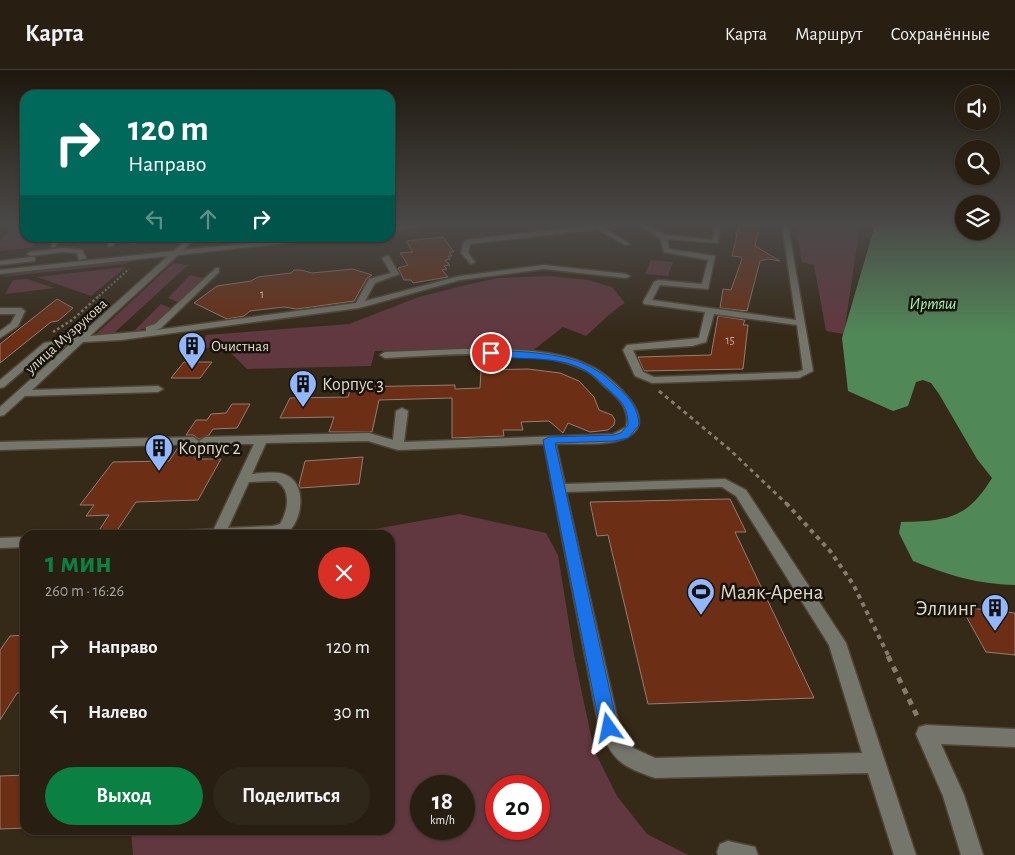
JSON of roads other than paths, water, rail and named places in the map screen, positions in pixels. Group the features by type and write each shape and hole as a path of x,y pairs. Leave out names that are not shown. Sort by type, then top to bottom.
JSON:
{"street":[{"path":"1,264 44,262"},
{"path":"0,272 82,262"},
{"name":"улица Музрукова","path":"0,413 167,262"},
{"path":"359,305 372,281 395,274 388,262"},
{"path":"711,262 705,287 658,282 647,302 801,323"},
{"path":"710,311 704,340 692,343 630,347 628,350 639,374 652,380 799,375 808,371 791,262"},
{"path":"0,386 47,345 359,305 460,278 544,267 626,276"},
{"path":"136,334 158,326 216,270"},
{"path":"0,311 21,311 14,324 0,334"},
{"path":"0,446 369,437 398,446 614,438 625,435 634,425 633,412 623,397 594,372 580,365 562,360 509,353 385,355"},
{"path":"23,393 158,389"},
{"path":"398,446 402,411"},
{"path":"220,530 262,440"},
{"path":"549,440 609,728 616,746 633,761 655,768 876,764"},
{"path":"244,478 278,477 287,483 295,500 288,523 280,530"},
{"path":"559,488 725,483 741,494 835,638 905,855"},
{"path":"0,543 20,542"},
{"path":"972,855 953,795 926,734 1015,738"}],"water":[{"name":"Иртяш","path":"864,262 1015,262 1015,585 988,583 962,578 913,561 899,533 901,522 943,518 964,510 983,492 992,478 977,459 931,383 923,380 916,382 908,406 893,411 848,391 842,338"}],"place":[{"name":"Очистная","path":"192,370"},
{"name":"Корпус 3","path":"303,408"},
{"name":"Корпус 2","path":"159,472"},
{"name":"Маяк-Арена","path":"701,616"},
{"name":"Эллинг","path":"995,632"}]}
